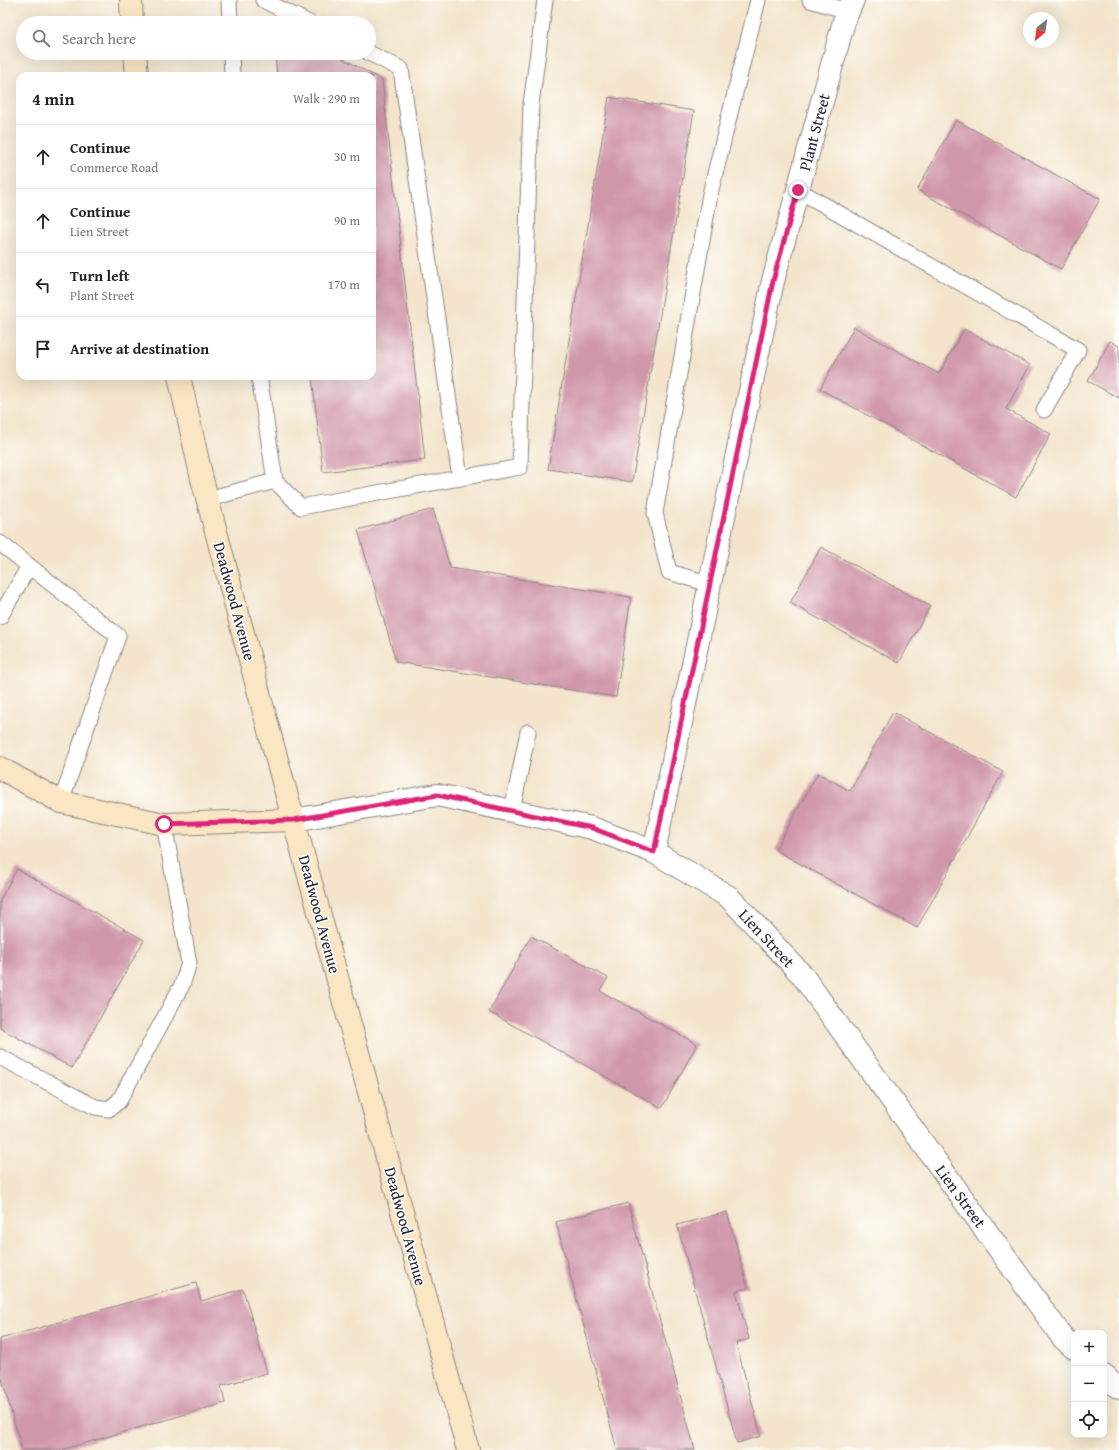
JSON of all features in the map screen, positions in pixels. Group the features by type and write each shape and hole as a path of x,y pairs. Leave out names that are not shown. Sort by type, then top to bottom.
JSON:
{"main road":[{"path":"131,0 132,16"},
{"path":"136,60 137,72"},
{"name":"Deadwood Avenue","path":"180,380 208,499 272,742 468,1450"},
{"path":"1,771 61,802 164,824 294,820"}],"street":[{"name":"Plant Street","path":"654,852 773,281 844,21 851,5"},
{"name":"Lien Street","path":"294,820 437,795 592,828 654,852 729,897 802,975 1062,1338 1071,1346"},
{"path":"1107,1377 1119,1388"}],"lane":[{"path":"229,0 230,16"},
{"path":"263,0 295,16"},
{"path":"260,380 275,481 301,507 520,467 531,104 545,0"},
{"path":"710,584 669,572 654,513 710,194 758,0"},
{"path":"810,0 851,5"},
{"path":"376,56 401,69 460,478"},
{"path":"231,60 232,72"},
{"path":"798,190 1078,350 1044,410"},
{"path":"208,499 275,481"},
{"path":"0,543 118,636 61,802"},
{"path":"0,617 29,566"},
{"path":"512,811 528,732"},
{"path":"0,1057 96,1107 109,1109 119,1101 182,985 189,963 164,824"}],"building":[{"path":"276,60 346,60 367,72 277,72"},
{"path":"376,77 382,80 425,460 323,472 312,380 376,380"},
{"path":"609,97 694,111 632,482 548,469"},
{"path":"956,120 1100,199 1061,269 917,190"},
{"path":"854,327 939,374 964,329 1030,365 1006,409 1051,434 1016,497 820,389"},
{"path":"1110,341 1119,346 1119,398 1088,381"},
{"path":"433,509 450,568 631,597 616,697 396,662 358,530"},
{"path":"821,547 930,606 899,663 790,603"},
{"path":"893,712 1003,772 917,928 775,850 818,773 850,791"},
{"path":"17,869 144,940 72,1068 0,1028 0,900"},
{"path":"531,936 608,978 600,991 697,1044 662,1108 489,1012"},
{"path":"628,1203 695,1450 617,1450 556,1222"},
{"path":"727,1212 748,1288 736,1291 749,1339 736,1343 761,1436 737,1443 677,1225"},
{"path":"196,1283 201,1301 243,1289 267,1373 221,1386 225,1403 61,1450 22,1450 0,1372 0,1339"}],"route":[{"path":"164,824 294,820 437,795 592,828 654,852 773,281 798,190"}]}
